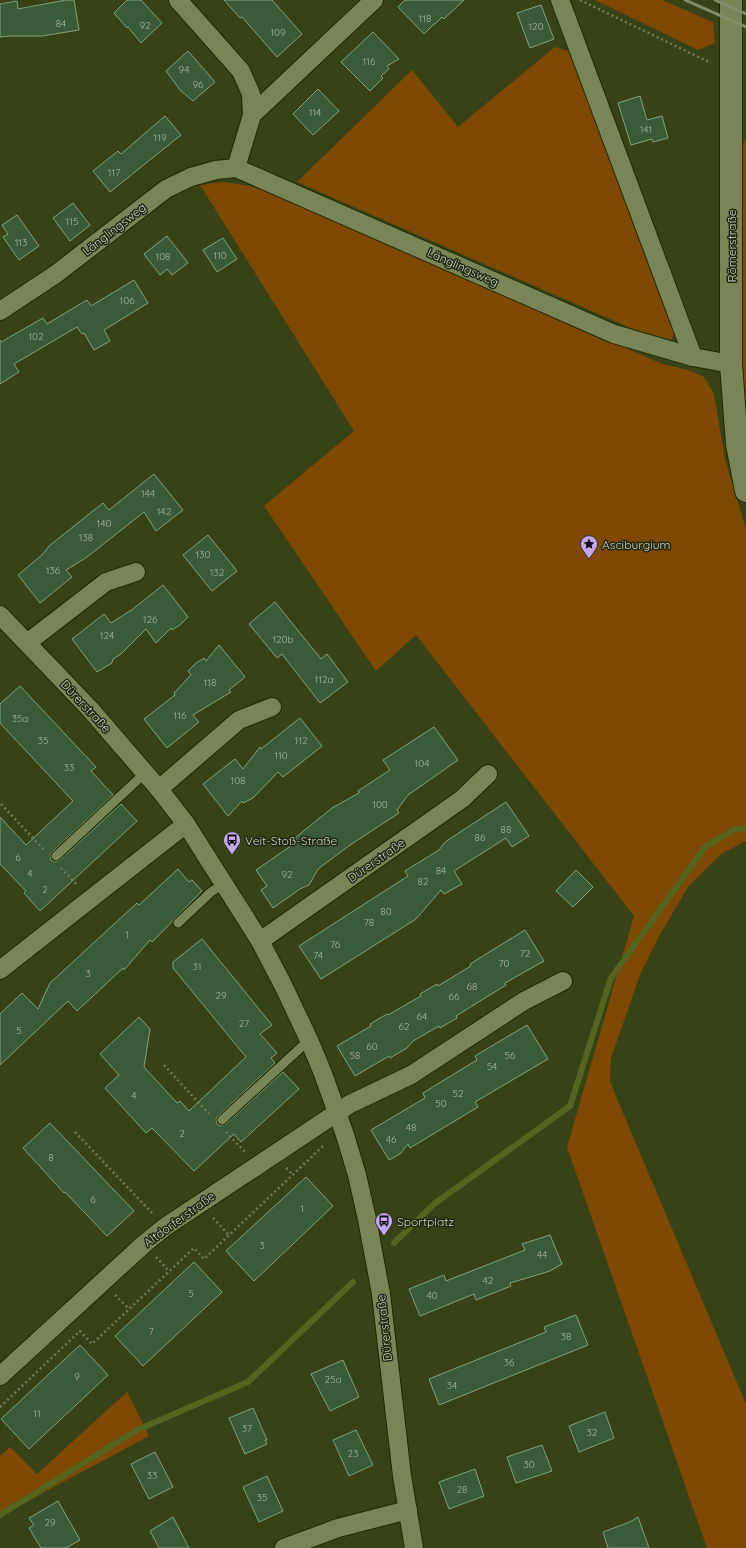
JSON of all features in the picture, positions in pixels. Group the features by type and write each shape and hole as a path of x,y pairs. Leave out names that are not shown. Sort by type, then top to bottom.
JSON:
{"street":[{"path":"178,0 241,71 251,94 252,115 236,168"},
{"path":"252,115 374,0"},
{"path":"560,0 693,357"},
{"name":"Römerstraße","path":"731,0 731,364 737,444 746,491"},
{"name":"Länglingsweg","path":"0,311 56,274 166,189 191,177 216,170 236,168 614,334 693,357 731,364"},
{"path":"27,644 106,582 136,572"},
{"name":"Dürerstraße","path":"0,615 90,709 159,789 186,824 225,883 260,941 309,1040 337,1112 357,1175 381,1294 402,1476 414,1548"},
{"path":"159,789 239,720 272,707"},
{"name":"Dürerstraße","path":"260,941 462,799 488,774"},
{"path":"0,970 186,824"},
{"path":"337,1112 350,1104 411,1075 524,1001 563,981"},
{"name":"Altdorferstraße","path":"0,1376 61,1313 165,1227 337,1112"},
{"path":"284,1548 338,1528 408,1510"}],"lane":[{"path":"56,856 145,773"},
{"path":"178,923 211,892 225,883"},
{"path":"222,1120 309,1040"}],"path":[{"path":"579,0 710,62 732,80"},
{"path":"75,1132 165,1227"},
{"path":"0,1407 80,1331 92,1344 194,1248 204,1259 324,1146"},
{"path":"199,1204 229,1235"}],"shaded area":[{"path":"595,0 662,0 713,22 715,43 698,50"},
{"path":"555,47 572,52 675,327 672,340 633,329 297,182 412,70 458,127"},
{"path":"746,138 746,458 740,364 740,260 743,144"},
{"path":"223,182 250,186 281,196 662,364 688,370 704,377 714,394 725,459 746,529 746,841 721,854 688,887 659,936 640,975 611,1058 610,1082 746,1404 746,1548 707,1548 567,1147 634,916 416,635 376,671 264,506 354,431 200,185"},
{"path":"127,1392 149,1436 0,1516 0,1456 10,1447 37,1474"}],"building":[{"path":"66,0 74,0 79,30 42,36 0,37 0,4 17,1 18,9"},
{"path":"127,0 141,0 162,23 141,43 114,13"},
{"path":"224,0 272,0 302,34 277,57 242,17 240,18"},
{"path":"405,0 464,0 444,19 442,17 424,34 398,7"},
{"path":"541,5 554,39 530,48 517,13"},
{"path":"373,32 399,59 387,66 389,69 381,76 383,78 370,91 341,62"},
{"path":"188,51 215,82 193,101 181,91 166,71"},
{"path":"318,89 339,111 313,135 293,114"},
{"path":"640,96 647,120 662,116 668,138 653,142 652,139 631,145 618,103"},
{"path":"165,116 181,135 110,192 93,171 118,151 121,154"},
{"path":"73,203 90,225 70,241 53,218"},
{"path":"17,215 39,246 19,260 3,237 8,234 2,225"},
{"path":"167,236 188,263 172,275 167,269 160,275 144,254"},
{"path":"223,238 237,259 217,272 203,250"},
{"path":"134,280 148,303 104,330 110,341 94,350 84,333 82,334 77,327 14,364 19,372 0,384 0,340 1,342 43,318 47,324 87,300 91,306"},
{"path":"154,474 183,510 156,531 144,512 87,557 66,570 72,577 40,603 18,575 43,554 49,546 103,503 109,510"},
{"path":"208,535 237,571 212,591 183,555"},
{"path":"163,585 188,617 180,625 172,630 171,628 156,643 146,629 121,654 113,659 112,663 97,672 72,639 104,614 111,623 133,609"},
{"path":"275,602 321,659 327,654 348,682 320,703 282,654 277,658 249,624"},
{"path":"219,645 245,677 229,690 231,692 193,715 199,722 167,748 144,719 175,695 174,693 191,675 188,671 204,658 206,661"},
{"path":"20,686 96,767 91,771 113,795 52,852 50,855 51,860 55,862 60,860 121,804 137,821 40,911 24,893 26,891 0,864 0,817 26,845 73,801 0,723 0,704"},
{"path":"300,718 322,746 283,777 278,772 253,798 243,803 242,801 228,816 203,784 235,759 243,769 260,747 261,749"},
{"path":"434,727 458,760 408,795 397,810 399,813 350,845 318,869 309,885 300,889 273,908 261,890 267,886 256,870 298,841 295,838 332,808 359,793 358,791 390,770 383,760"},
{"path":"506,802 529,836 512,847 506,838 454,871 462,884 444,894 441,890 416,919 321,979 299,946 408,876 405,871 439,850 445,842"},
{"path":"178,869 189,882 192,880 202,891 152,942 150,940 124,970 123,968 77,1011 68,1001 0,1065 0,1014 22,993 38,1009 50,983 137,903 139,905"},
{"path":"576,870 593,887 573,907 556,891"},
{"path":"525,930 544,961 505,983 506,985 456,1016 457,1018 440,1028 439,1026 413,1041 407,1048 390,1058 389,1056 355,1076 337,1046 371,1026 370,1024 421,996 420,994 437,984 438,986 471,966 470,964"},
{"path":"202,939 272,1025 260,1034 277,1053 271,1058 275,1063 218,1116 216,1119 217,1124 221,1126 226,1124 283,1072 299,1089 241,1142 234,1134 194,1171 152,1128 146,1133 105,1088 119,1075 100,1054 139,1017 150,1029 144,1067 177,1103 180,1101 189,1111 246,1057 173,968 173,962"},
{"path":"527,1025 548,1059 475,1102 478,1107 410,1148 408,1144 400,1154 389,1160 371,1130 425,1098 423,1093 477,1060 475,1056"},
{"path":"50,1123 134,1211 107,1236 65,1192 64,1193 23,1148"},
{"path":"306,1177 333,1206 254,1281 226,1251"},
{"path":"550,1235 562,1264 550,1271 510,1283 511,1286 476,1300 474,1294 420,1316 409,1289 444,1275 446,1281 525,1250 522,1244"},
{"path":"194,1262 222,1292 143,1366 115,1336"},
{"path":"576,1315 588,1345 439,1405 429,1379 546,1332 544,1327"},
{"path":"80,1345 108,1375 29,1449 1,1419"},
{"path":"343,1360 359,1397 330,1411 311,1374"},
{"path":"253,1408 267,1440 265,1440 267,1444 245,1454 229,1418"},
{"path":"605,1412 614,1438 579,1452 569,1426"},
{"path":"356,1430 373,1465 349,1476 333,1440"},
{"path":"542,1445 552,1471 516,1483 507,1457"},
{"path":"155,1452 173,1487 149,1499 131,1464"},
{"path":"475,1469 484,1496 449,1509 439,1482"},
{"path":"267,1476 283,1511 259,1522 243,1487"},
{"path":"58,1501 80,1540 66,1548 41,1548 29,1528 34,1525 29,1518"},
{"path":"173,1517 189,1548 159,1548 150,1531"},
{"path":"638,1517 649,1548 608,1548 603,1532 630,1522"}],"waterway":[{"path":"394,1243 434,1204 570,1106 611,978 705,847 733,830 746,828"},
{"path":"0,1515 137,1430 248,1382 353,1282"}],"railway":[{"path":"685,0 746,27"},
{"path":"715,0 746,14"}],"place":[{"name":"Asciburgium","path":"589,559"},
{"name":"Veit-Stoß-Straße","path":"232,855"},
{"name":"Sportplatz","path":"384,1236"}]}
